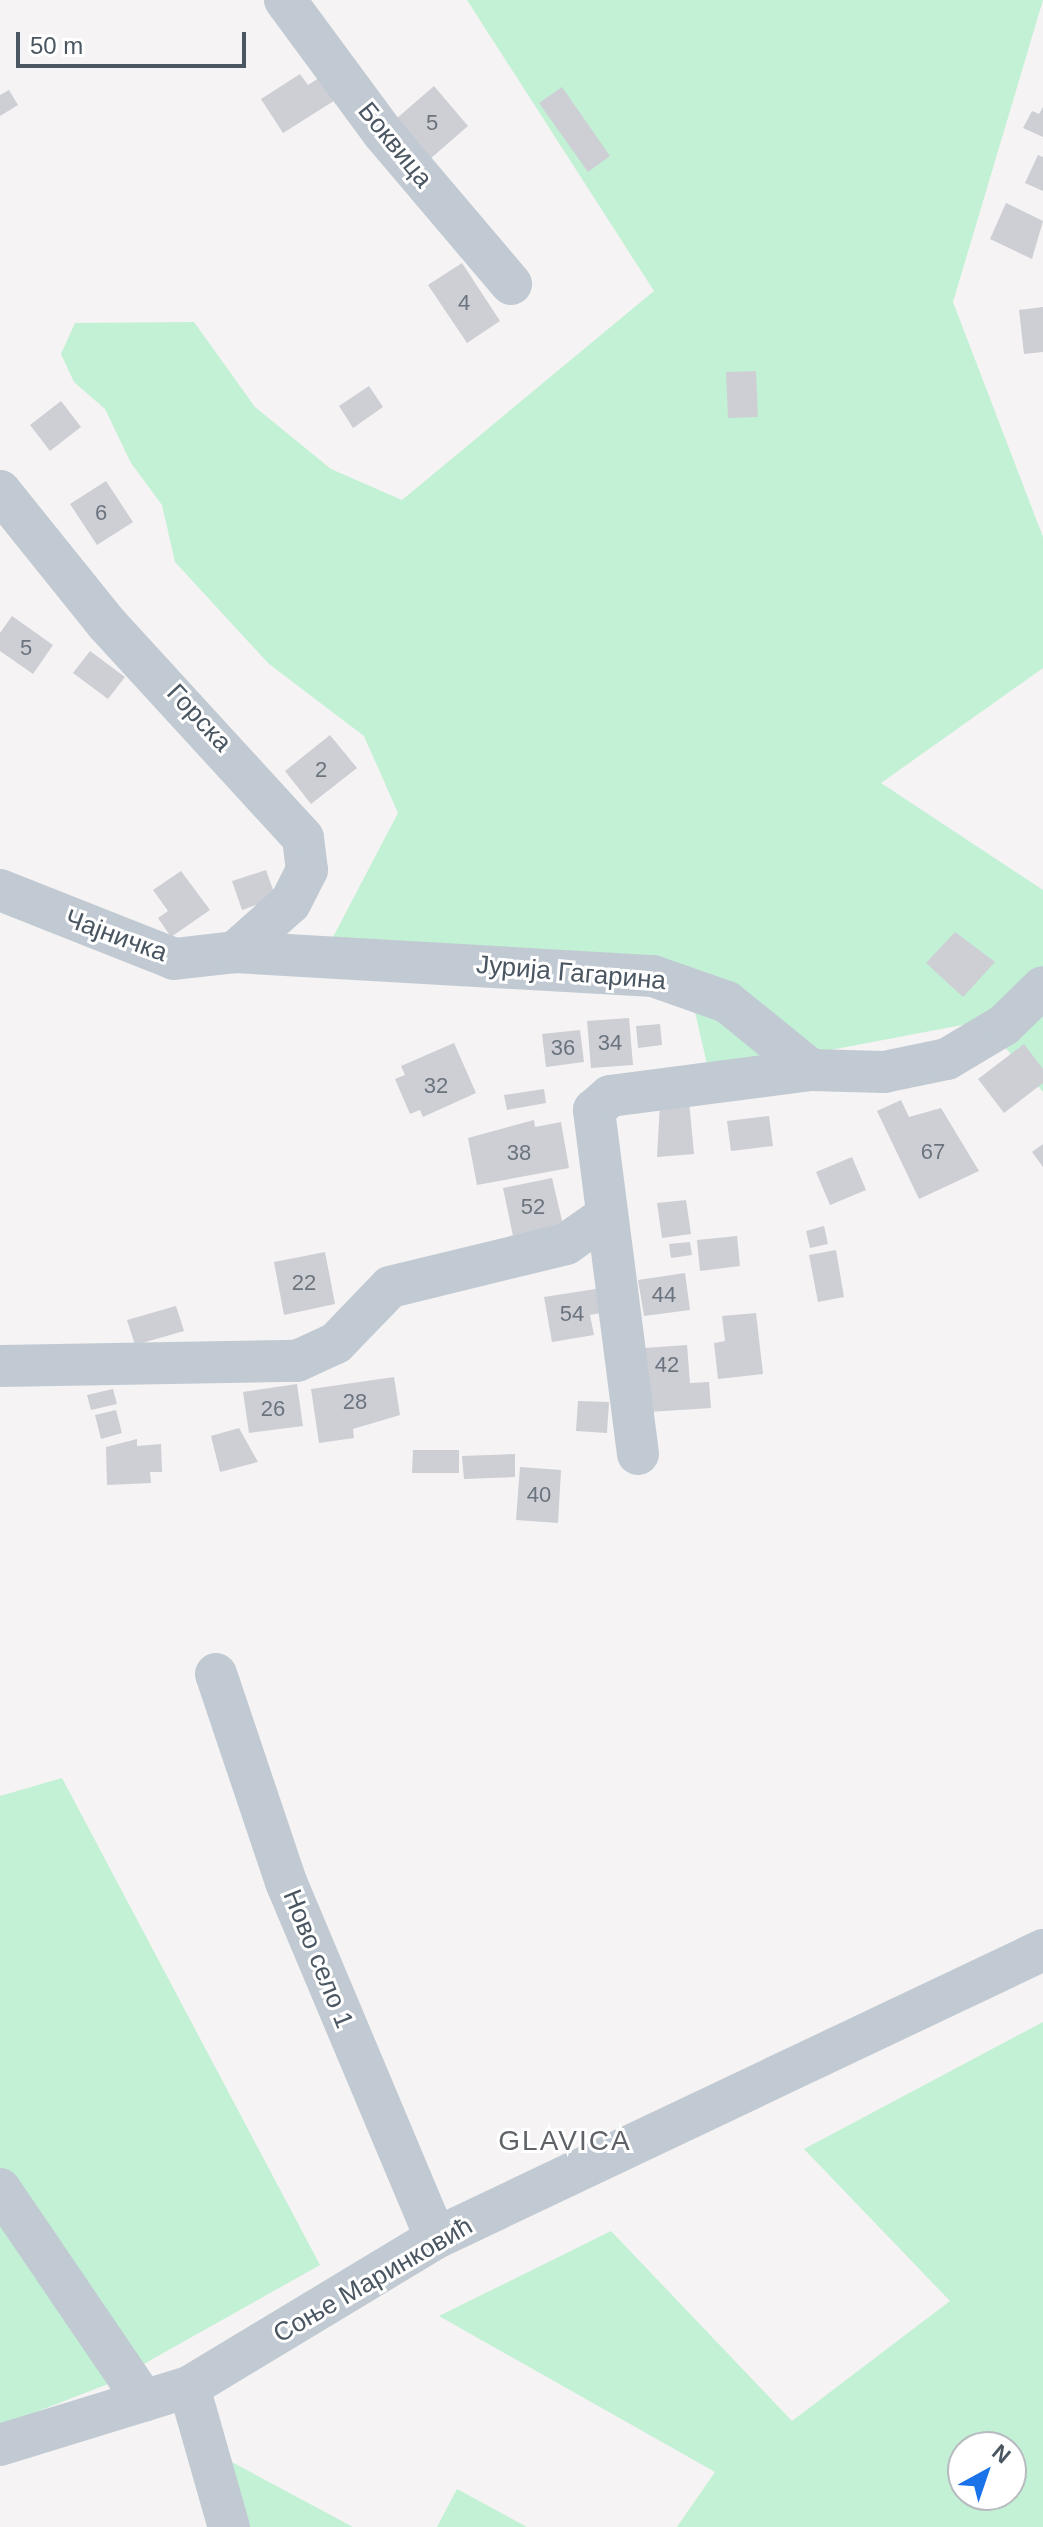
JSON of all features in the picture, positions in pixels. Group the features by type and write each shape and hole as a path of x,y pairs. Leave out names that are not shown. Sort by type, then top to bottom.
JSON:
{"street":[{"name":"Боквица","path":"285,0 383,133 511,284"},
{"name":"Горска","path":"0,491 107,624 303,838 307,870 290,903 235,952"},
{"name":"Чајничка","path":"0,890 174,959 235,952"},
{"name":"Јурија Гагарина","path":"235,952 653,976 727,1002 811,1070"},
{"path":"638,1454 603,1218 592,1119 599,1104 634,1092 811,1070 884,1072 947,1059 1004,1025 1043,987"},
{"path":"0,1366 297,1361 336,1343 390,1287 566,1244 603,1218"},
{"name":"Ново село 1","path":"216,1674 286,1882 436,2238"},
{"name":"Соње Маринковић","path":"0,2445 189,2387 436,2238 1043,1950"},
{"path":"0,2189 144,2401"},
{"path":"189,2387 229,2527"}],"green space":[{"path":"467,0 1043,0 953,302 1043,537 1043,668 881,783 1043,890 1043,1092 983,1021 709,1073 686,973 332,939 398,813 364,736 269,664 175,562 162,505 131,463 105,409 74,382 61,354 75,323 194,322 255,407 331,469 402,500 654,291"},
{"path":"62,1778 320,2265 108,2384 0,2426 0,1796"},
{"path":"1043,2022 1043,2527 677,2527 715,2472 439,2316 611,2231 792,2421 950,2301 804,2149"},
{"path":"230,2461 353,2527 212,2527"},
{"path":"457,2489 527,2527 437,2527"}],"building":[{"path":"300,74 308,85 322,76 337,99 283,133 261,99"},
{"path":"434,86 468,126 430,159 396,119"},
{"path":"562,87 610,156 588,172 539,103"},
{"path":"9,90 18,105 0,116 0,95"},
{"path":"1043,107 1043,137 1023,128 1032,111 1039,114"},
{"path":"1038,155 1043,157 1043,191 1025,183"},
{"path":"1006,203 1043,221 1032,259 990,239"},
{"path":"462,263 500,321 467,343 428,285"},
{"path":"1043,307 1043,352 1024,354 1019,310"},
{"path":"756,371 758,417 728,418 726,372"},
{"path":"369,386 383,407 353,428 339,406"},
{"path":"61,401 81,427 50,451 30,425"},
{"path":"106,481 133,522 97,545 70,504"},
{"path":"12,616 53,645 33,674 0,651 0,633"},
{"path":"90,651 125,677 108,699 73,673"},
{"path":"330,735 357,768 311,804 285,771"},
{"path":"266,870 276,898 242,910 232,881"},
{"path":"181,871 210,910 171,937 158,918 168,911 153,890"},
{"path":"955,932 995,962 963,997 926,963"},
{"path":"629,1018 633,1065 591,1068 587,1021"},
{"path":"660,1024 662,1045 638,1048 636,1026"},
{"path":"580,1030 584,1062 546,1067 542,1034"},
{"path":"454,1043 476,1093 423,1117 420,1110 410,1114 395,1079 405,1075 401,1066"},
{"path":"1024,1044 1043,1069 1043,1083 1004,1113 978,1079"},
{"path":"544,1089 546,1103 507,1110 504,1095"},
{"path":"901,1100 909,1117 941,1108 979,1171 919,1199 877,1111"},
{"path":"689,1101 694,1154 657,1157 660,1104"},
{"path":"769,1116 773,1146 731,1151 727,1121"},
{"path":"534,1120 535,1127 561,1122 569,1168 477,1185 468,1138"},
{"path":"1043,1144 1043,1167 1032,1152"},
{"path":"852,1157 866,1190 830,1205 816,1172"},
{"path":"552,1178 563,1225 513,1236 503,1188"},
{"path":"686,1200 691,1234 662,1238 657,1203"},
{"path":"824,1226 828,1244 810,1248 806,1231"},
{"path":"737,1236 740,1266 700,1271 697,1240"},
{"path":"690,1242 692,1255 671,1258 669,1244"},
{"path":"836,1250 844,1297 818,1302 809,1255"},
{"path":"325,1252 335,1304 284,1315 274,1262"},
{"path":"685,1273 690,1310 644,1316 638,1280"},
{"path":"602,1288 606,1312 590,1315 594,1335 552,1342 544,1297"},
{"path":"176,1306 184,1331 135,1345 127,1320"},
{"path":"756,1313 763,1374 718,1379 714,1343 725,1341 722,1316"},
{"path":"687,1345 690,1383 709,1382 711,1408 649,1412 644,1348"},
{"path":"394,1377 400,1415 353,1429 354,1438 319,1443 311,1389"},
{"path":"297,1384 303,1426 249,1433 243,1392"},
{"path":"113,1389 117,1404 91,1410 87,1395"},
{"path":"578,1401 609,1402 607,1433 576,1431"},
{"path":"116,1410 122,1433 101,1439 95,1415"},
{"path":"239,1428 258,1462 220,1472 211,1436"},
{"path":"137,1439 137,1446 161,1444 162,1472 150,1472 151,1483 107,1485 106,1447"},
{"path":"413,1450 459,1450 459,1473 412,1473"},
{"path":"515,1454 515,1477 464,1479 462,1456"},
{"path":"520,1467 561,1470 558,1523 516,1520"}],"district":[{"name":"GLAVICA","path":"565,2141"}]}
